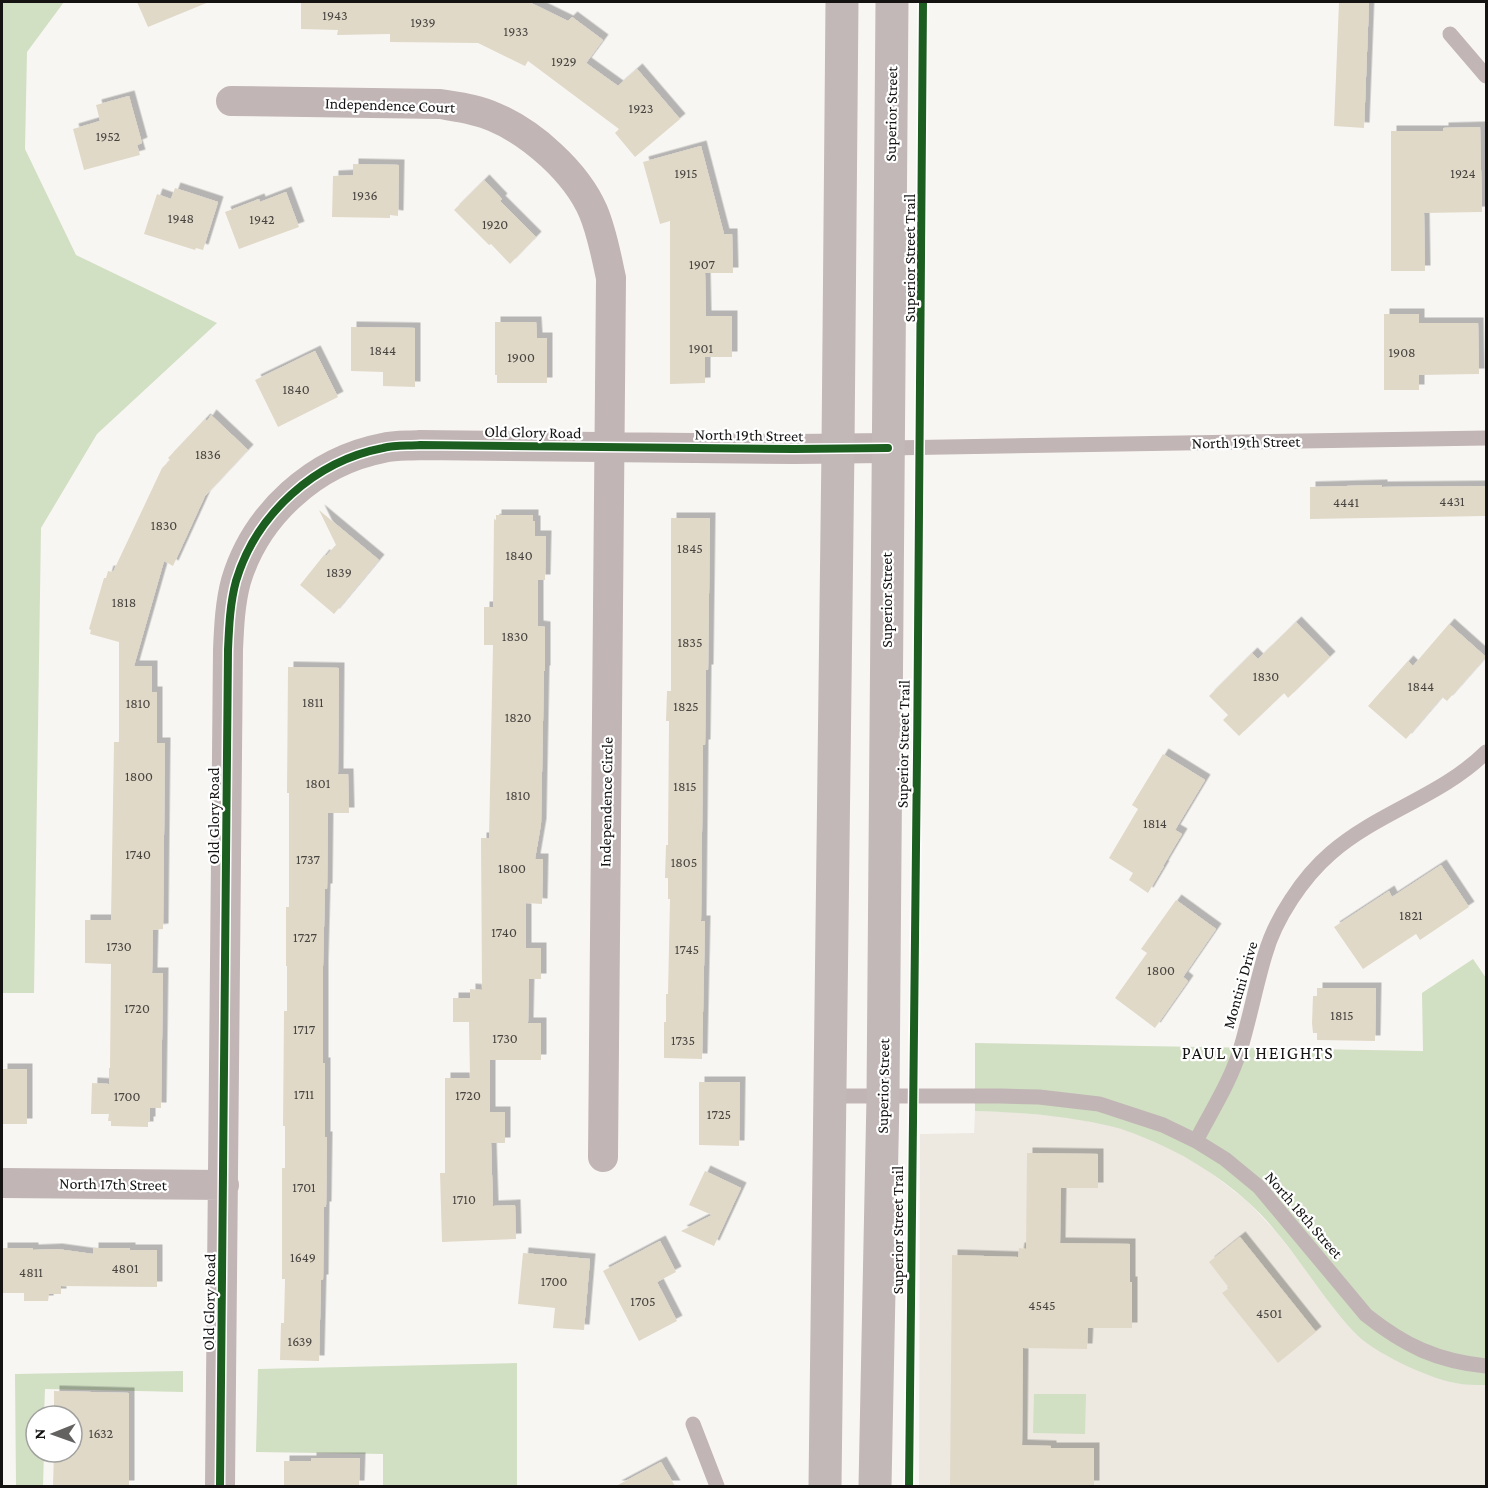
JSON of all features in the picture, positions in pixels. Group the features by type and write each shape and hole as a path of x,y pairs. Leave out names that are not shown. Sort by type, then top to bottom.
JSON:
{"main road":[{"path":"825,1486 842,2"},
{"name":"Superior Street","path":"875,1486 883,1097 892,2"}],"street":[{"name":"Independence Court","path":"231,101 416,103 462,107 494,117 524,132 550,154 574,180 592,209 604,242 611,278 610,446"},
{"name":"Old Glory Road","path":"220,1486 228,650 230,615 236,581 249,549 267,520 291,494 318,473 349,458 383,448 420,444 610,446"},
{"name":"North 19th Street","path":"610,446 888,448"},
{"name":"Independence Circle","path":"603,1157 610,446"},
{"name":"North 17th Street","path":"2,1183 224,1185"}],"lane":[{"path":"1450,34 1486,76"},
{"name":"North 19th Street","path":"888,448 1486,438"},
{"name":"Montini Drive","path":"1196,1141 1231,1078 1265,952 1277,925 1302,884 1330,854 1361,830 1444,785 1474,764 1486,752"},
{"name":"North 18th Street","path":"830,1096 1049,1098 1099,1104 1148,1119 1196,1141 1225,1159 1259,1187 1366,1315 1387,1332 1419,1350 1442,1359 1486,1366"},
{"path":"693,1424 717,1486"}],"shaded area":[{"path":"975,1111 1066,1117 1117,1127 1162,1144 1206,1169 1248,1202 1278,1234 1356,1334 1388,1356 1426,1374 1455,1383 1486,1385 1486,1486 919,1486 920,1134 974,1133"}],"green space":[{"path":"2,2 64,2 27,52 25,149 76,255 217,323 97,434 41,528 34,993 2,993"},
{"path":"1473,959 1486,978 1486,1385 1459,1384 1430,1376 1387,1356 1362,1340 1327,1300 1290,1249 1263,1217 1224,1182 1183,1156 1131,1132 1097,1123 1045,1115 975,1111 975,1043 1423,1051 1422,993"},
{"path":"517,1363 517,1486 383,1486 383,1454 256,1452 258,1369"},
{"path":"183,1371 183,1392 45,1389 44,1404 24,1404 24,1464 44,1464 43,1486 16,1486 15,1374"},
{"path":"1034,1394 1086,1394 1085,1434 1033,1433"}],"building":[{"path":"137,2 209,2 148,27"},
{"path":"301,2 529,2 568,21 572,17 603,40 586,63 618,86 637,69 680,119 635,157 615,133 619,129 528,61 525,66 478,43 390,42 390,34 337,35 338,30 301,29"},
{"path":"1339,2 1369,2 1364,128 1334,126"},
{"path":"129,96 142,143 137,145 140,155 84,170 73,129 100,121 96,105"},
{"path":"1480,127 1482,212 1424,213 1425,271 1391,271 1391,131 1443,131 1443,128"},
{"path":"701,146 724,234 732,234 733,273 705,273 706,316 732,316 732,357 705,357 705,383 670,384 670,221 660,224 643,162"},
{"path":"353,164 399,165 398,216 390,215 390,218 332,217 333,176 353,175"},
{"path":"484,180 502,199 500,201 536,237 510,264 454,210"},
{"path":"175,188 218,202 203,250 196,248 195,250 144,234 157,194 171,199"},
{"path":"286,192 299,227 239,249 225,212"},
{"path":"1384,314 1419,314 1419,323 1478,323 1479,374 1419,375 1419,390 1384,390"},
{"path":"495,322 536,322 537,338 547,338 547,383 497,383"},
{"path":"351,327 415,328 415,387 383,386 383,372 351,371"},
{"path":"315,351 338,397 278,427 255,380"},
{"path":"211,415 248,450 205,496 173,566 164,561 134,666 152,666 152,692 157,692 157,743 165,743 163,929 153,930 152,973 163,973 161,1108 150,1108 148,1127 111,1126 111,1121 108,1121 109,1114 91,1114 92,1083 109,1084 111,964 85,963 85,920 111,920 114,742 119,742 119,642 90,634 89,629 104,578 108,571 113,572 162,468 170,460 168,458"},
{"path":"1382,485 1382,487 1486,486 1486,516 1310,519 1310,487"},
{"path":"319,510 379,560 334,614 300,585 324,555 326,556 336,545"},
{"path":"496,515 533,515 535,536 546,536 545,580 538,580 538,626 545,627 545,671 541,824 535,859 543,859 542,904 526,903 526,948 541,948 541,979 529,979 528,1023 541,1023 541,1060 490,1060 490,1112 505,1112 505,1143 491,1143 493,1206 515,1205 516,1239 442,1242 440,1173 445,1173 445,1078 470,1078 469,1022 453,1022 453,998 470,998 470,989 482,990 481,838 489,838 493,645 484,645 484,607 493,607 494,519 496,520"},
{"path":"671,518 710,518 708,670 706,670 705,745 703,745 701,921 705,921 702,1059 664,1058 670,899 668,899 668,878 665,878 666,845 668,845 669,721 666,721 667,691 671,691"},
{"path":"1296,622 1330,657 1288,698 1284,693 1239,736 1223,720 1228,715 1209,696 1252,653 1258,659"},
{"path":"1449,624 1486,657 1447,701 1442,697 1406,739 1368,706 1408,661 1413,666"},
{"path":"288,667 339,668 338,774 348,774 349,813 328,813 323,966 323,1063 325,1063 325,1137 327,1137 326,1207 324,1207 319,1361 280,1360 285,1279 282,1279 282,1168 285,1168 285,1126 283,1126 284,1011 287,1011 286,907 289,907"},
{"path":"1163,754 1205,780 1175,830 1182,834 1148,893 1129,880 1133,873 1109,858 1138,809 1132,805"},
{"path":"1441,865 1469,907 1420,940 1416,934 1363,969 1334,927 1389,891 1392,897"},
{"path":"1176,900 1216,929 1183,977 1188,981 1155,1028 1115,998 1147,953 1141,949"},
{"path":"1317,988 1376,988 1375,1041 1317,1040 1317,1033 1313,1033 1312,1023 1313,996 1317,996"},
{"path":"2,1069 27,1069 27,1124 2,1124"},
{"path":"699,1082 740,1082 739,1146 699,1145"},
{"path":"1027,1153 1098,1154 1098,1188 1061,1188 1060,1243 1130,1244 1132,1328 1088,1328 1087,1349 1023,1348 1022,1445 1094,1448 1094,1486 950,1486 952,1255 1018,1257 1019,1248 1026,1249"},
{"path":"705,1171 741,1188 714,1246 681,1231 712,1215 689,1205"},
{"path":"1240,1237 1316,1332 1278,1363 1222,1293 1229,1288 1209,1262"},
{"path":"660,1241 676,1272 657,1282 677,1321 639,1341 603,1271"},
{"path":"2,1248 57,1249 93,1254 93,1248 157,1250 157,1287 61,1286 61,1294 49,1294 48,1301 24,1301 24,1293 2,1293"},
{"path":"523,1253 590,1259 584,1330 553,1328 555,1308 518,1304"},
{"path":"54,1391 129,1393 129,1486 53,1486 54,1464 84,1464 84,1404 54,1404"},
{"path":"311,1458 360,1458 359,1486 284,1486 284,1461 311,1461"},
{"path":"661,1462 675,1486 616,1486"}],"cycle path":[{"name":"Superior Street Trail","path":"909,1486 923,2"},
{"path":"220,1486 229,624 236,581 245,557 258,534 273,513 312,478 358,455 392,446 888,448"}],"district":[{"name":"PAUL VI HEIGHTS","path":"1258,1053"}]}
